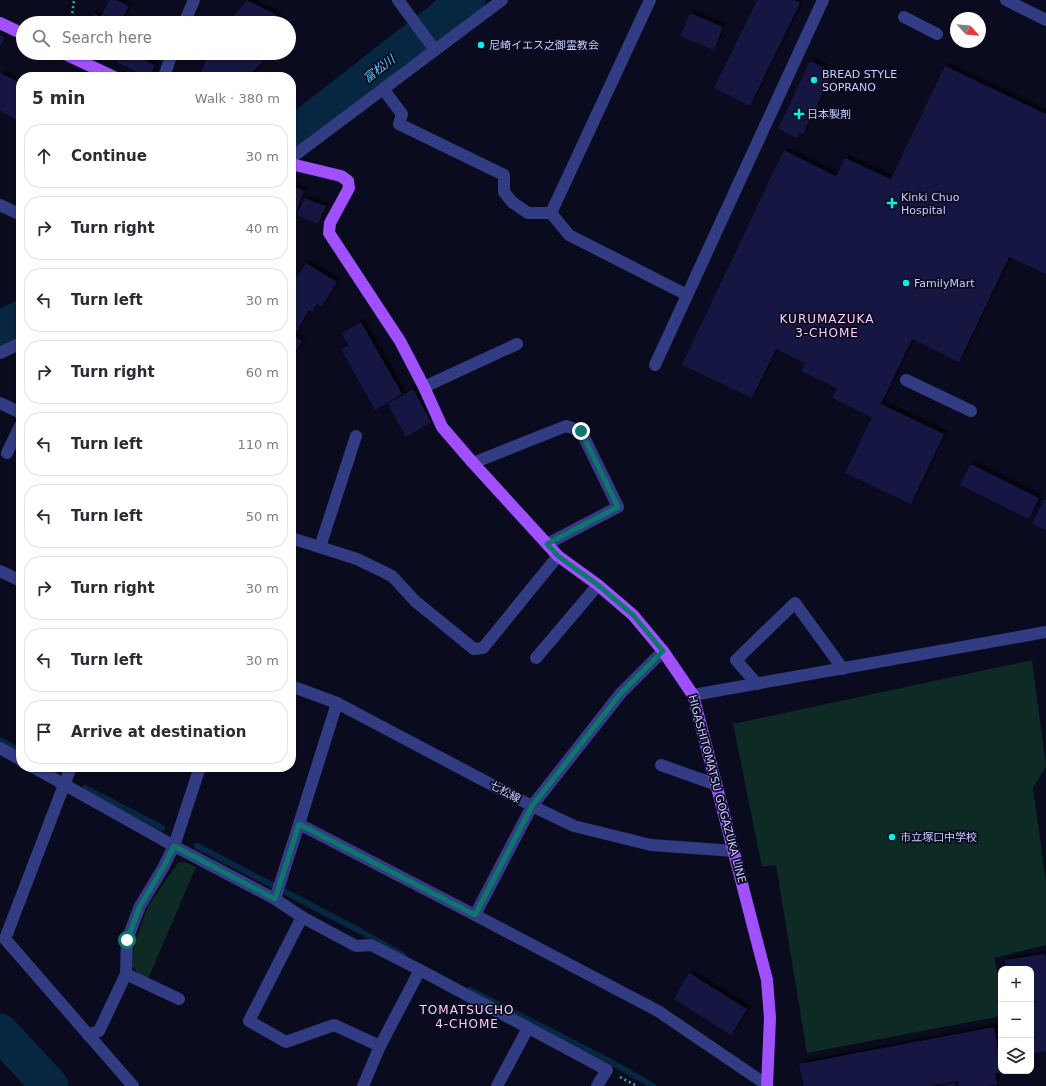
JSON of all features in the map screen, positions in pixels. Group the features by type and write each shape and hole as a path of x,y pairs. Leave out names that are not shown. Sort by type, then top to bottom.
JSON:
{"main road":[{"path":"0,23 16,31"},
{"path":"78,60 103,72"},
{"name":"HIGASHITOMATSU GOGAZUKA LINE","path":"296,165 341,176 348,181 349,188 330,223 329,233 400,341 424,387 442,427 558,556 598,585 633,615 663,651 693,695 767,980 770,1018 767,1085"}],"street":[{"path":"187,16 194,0"},
{"path":"398,0 436,50"},
{"path":"296,154 502,0"},
{"path":"551,213 650,0"},
{"path":"655,365 761,138 823,0"},
{"path":"1006,0 1046,20"},
{"path":"904,17 937,34"},
{"path":"166,72 170,60"},
{"path":"383,89 402,114 399,124 504,175 504,192 512,202 528,213 551,213"},
{"path":"0,205 16,213"},
{"path":"551,213 569,235 687,295"},
{"path":"424,387 517,344"},
{"path":"0,353 16,345"},
{"path":"906,380 971,411"},
{"path":"0,403 16,411"},
{"path":"473,463 566,426 581,431 618,507 547,544"},
{"path":"7,453 16,434"},
{"path":"320,547 356,436"},
{"path":"296,540 357,559 392,576 415,601 474,649 482,648 558,556"},
{"path":"0,571 16,579"},
{"path":"536,658 598,585"},
{"path":"757,684 736,660 795,604 843,669"},
{"path":"693,695 1046,632"},
{"path":"475,915 532,806 621,693 663,651"},
{"name":"七松線","path":"296,688 337,703 532,806 574,826 652,845 734,852"},
{"path":"275,899 337,703"},
{"path":"0,748 16,757"},
{"path":"661,765 717,785"},
{"path":"41,772 174,846 275,899 302,917 356,946 371,945 607,1070 597,1086"},
{"path":"69,772 5,939 133,1086"},
{"path":"88,1035 99,1030 126,974 127,940 140,906 163,868 174,846 198,772"},
{"path":"299,824 658,1011 767,1085"},
{"path":"302,917 249,1021 286,1042 334,1025 380,1046"},
{"path":"368,1084 380,1046 420,970"},
{"path":"126,974 179,999"},
{"path":"497,1086 528,1028"}],"path":[{"path":"71,16 74,0"}],"green space":[{"name":"市立塚口中学校","path":"1032,660 1046,766 1033,788 1046,882 1046,945 994,958 998,974 998,1017 807,1053 776,865 762,867 733,724"},
{"path":"185,862 196,867 148,979 140,975 132,966 135,942 148,906 178,863"}],"building":[{"path":"109,0 117,0 129,6 124,16 101,16"},
{"path":"247,0 277,16 234,16"},
{"path":"757,0 795,0 800,3 750,106 714,88"},
{"path":"690,13 723,27 714,50 680,36"},
{"path":"0,35 5,37 0,47"},
{"path":"117,60 145,60 155,65 152,72 136,72 116,62"},
{"path":"206,60 264,60 253,72 201,72"},
{"path":"810,61 833,72 803,134 799,132 797,138 778,129"},
{"path":"945,66 1046,114 1046,274 1009,257 959,362 912,339 881,404 944,434 911,504 845,473 872,417 832,398 837,388 801,371 805,363 776,349 752,398 682,365 784,150 836,176 845,158 891,179"},
{"path":"0,73 16,81 16,119 0,111"},
{"path":"296,187 304,191 296,212"},
{"path":"304,198 326,206 318,224 297,215"},
{"path":"306,263 337,282 322,306 317,304 312,312 309,310 296,333 296,280"},
{"path":"361,322 402,394 375,410 341,349 349,345 342,333"},
{"path":"296,337 302,341 296,351"},
{"path":"413,389 431,422 406,437 388,404"},
{"path":"971,464 1039,498 1029,519 960,485"},
{"path":"1044,499 1046,500 1046,530 1032,524"},
{"path":"1045,954 1046,1051 1034,1053 1034,966 1006,966 1005,960"},
{"path":"689,973 747,1009 731,1035 674,999"},
{"path":"994,1027 998,1052 998,1073 995,1074 997,1084 987,1086 959,1086 958,1081 929,1086 804,1086 799,1064"},
{"path":"955,1083 956,1086 942,1086 942,1085"}],"waterway":[{"name":"富松川","path":"296,133 467,0"},
{"name":"富松川","path":"0,329 16,321"},
{"path":"0,740 16,749"},
{"path":"85,788 162,828"},
{"path":"197,846 403,955"},
{"path":"470,990 611,1062 653,1086"},
{"path":"0,1032 50,1086"}],"place":[{"name":"尼崎イエス之御霊教会","path":"481,45"},
{"name":"BREAD STYLE SOPRANO","path":"814,80"},
{"name":"日本製剤","path":"799,114"},
{"name":"Kinki Chuo Hospital","path":"892,203"},
{"name":"FamilyMart","path":"906,283"},
{"name":"市立塚口中学校","path":"892,837"}],"district":[{"name":"KURUMAZUKA 3-CHOME","path":"827,326"},
{"name":"TOMATSUCHO 4-CHOME","path":"467,1017"}],"route":[{"path":"127,940 140,906 163,868 174,846 275,899 299,824 475,915 532,806 621,693 663,651 633,615 598,585 558,556 547,544 618,507 581,431"}]}
